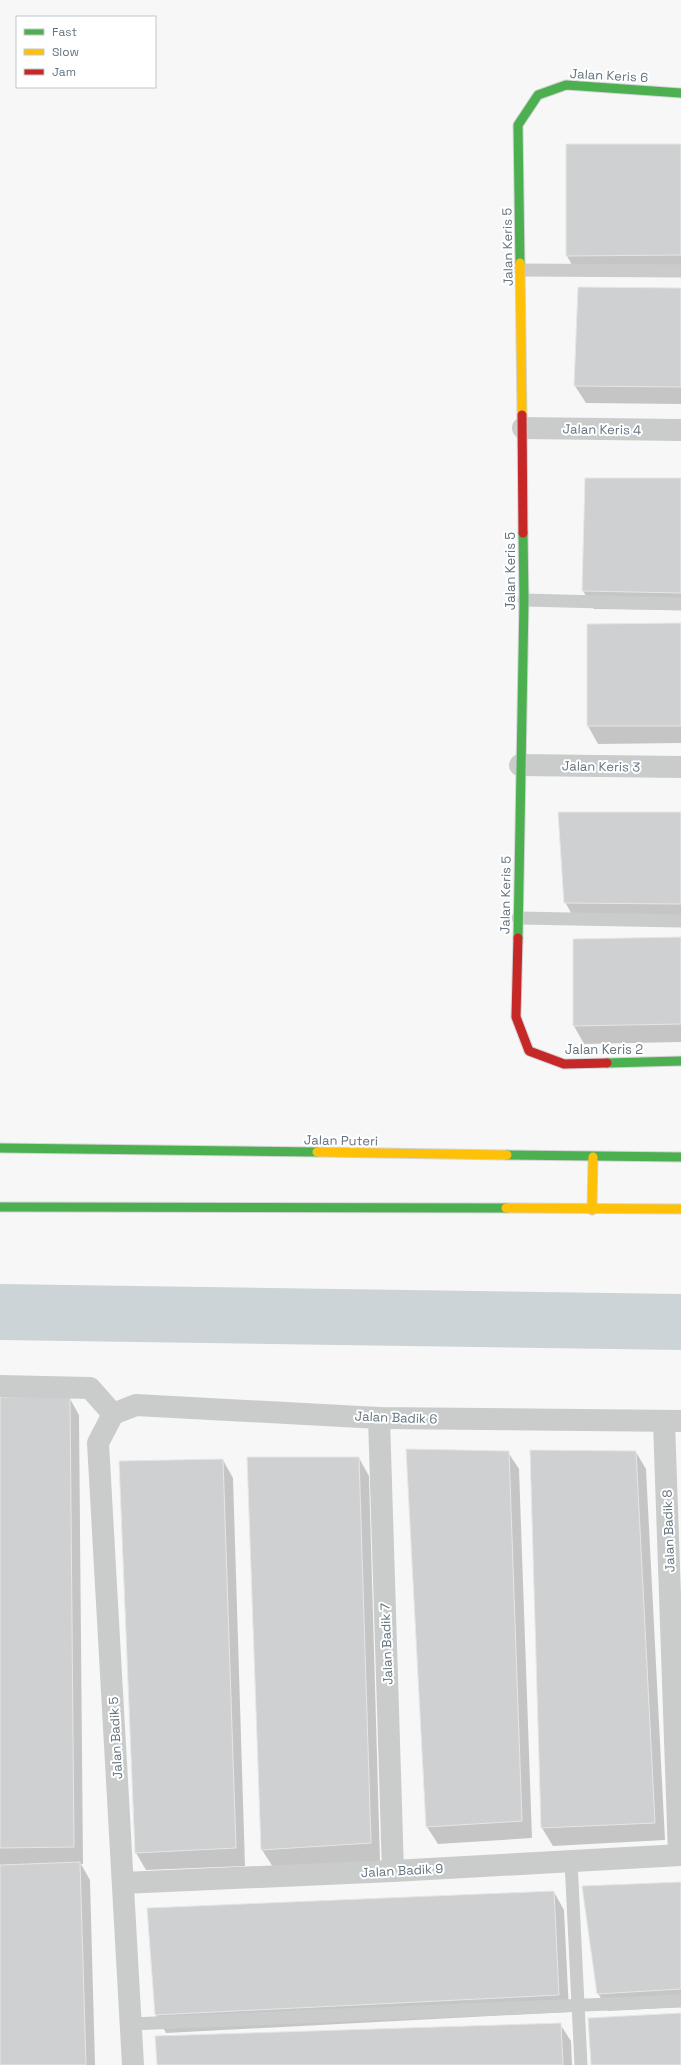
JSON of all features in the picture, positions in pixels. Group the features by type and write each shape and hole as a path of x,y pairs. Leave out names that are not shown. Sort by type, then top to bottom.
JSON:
{"main road":[{"name":"Jalan Keris 6","path":"538,95 566,85 681,93"},
{"name":"Jalan Keris 5","path":"529,1051 516,1017 524,600 518,125 538,95"},
{"name":"Jalan Keris 2","path":"529,1051 564,1064 681,1061"},
{"name":"Jalan Puteri","path":"0,1148 681,1157"},
{"path":"592,1210 593,1157"},
{"path":"0,1207 592,1210 681,1209"}],"street":[{"name":"Jalan Keris 4","path":"523,428 681,430"},
{"name":"Jalan Keris 3","path":"520,765 681,767"},
{"path":"0,1386 90,1388 113,1414"},
{"name":"Jalan Badik 6","path":"113,1414 136,1405 379,1418 672,1422"},
{"name":"Jalan Badik 5","path":"113,1414 98,1443 133,2065"},
{"name":"Jalan Badik 7","path":"379,1418 393,1871"},
{"name":"Jalan Badik 8","path":"672,1422 680,1855"},
{"name":"Jalan Badik 9","path":"123,1883 393,1871 680,1855"}],"lane":[{"path":"520,270 681,272"},
{"path":"524,600 681,604"},
{"path":"518,918 681,921"},
{"path":"571,1861 581,2065"},
{"path":"131,2024 681,2001"}],"building":[{"path":"566,144 681,144 681,255 566,256"},
{"path":"578,287 681,288 681,387 574,386"},
{"path":"585,478 681,478 681,593 582,591"},
{"path":"681,623 681,726 587,726 587,624"},
{"path":"558,812 681,812 681,904 564,903"},
{"path":"681,937 681,1024 573,1026 573,939"},
{"path":"70,1396 74,1847 0,1848 0,1397"},
{"path":"406,1449 509,1451 522,1821 426,1827"},
{"path":"530,1450 636,1451 655,1823 541,1828"},
{"path":"247,1457 359,1457 371,1843 261,1850"},
{"path":"223,1459 236,1848 135,1853 119,1461"},
{"path":"80,1862 86,2065 0,2065 0,1865"},
{"path":"681,1882 681,1989 597,1994 582,1886"},
{"path":"554,1891 559,1995 155,2015 147,1908"},
{"path":"681,2013 681,2065 591,2065 588,2018"},
{"path":"561,2023 563,2065 157,2065 155,2036"}],"waterway":[{"path":"0,1312 681,1322"}],"traffic: fast":[{"path":"520,263 518,125 538,95 566,85 681,93"},
{"path":"518,938 524,600 523,533"},
{"path":"607,1063 681,1061"},
{"path":"0,1148 317,1152"},
{"path":"507,1155 681,1157"},
{"path":"0,1207 506,1208"}],"traffic: slow":[{"path":"520,263 522,415"},
{"path":"317,1152 507,1155"},
{"path":"592,1210 593,1157"},
{"path":"506,1208 681,1209"}],"traffic: jam":[{"path":"522,415 523,533"},
{"path":"518,938 516,1017 529,1051 564,1064 607,1063"}]}
